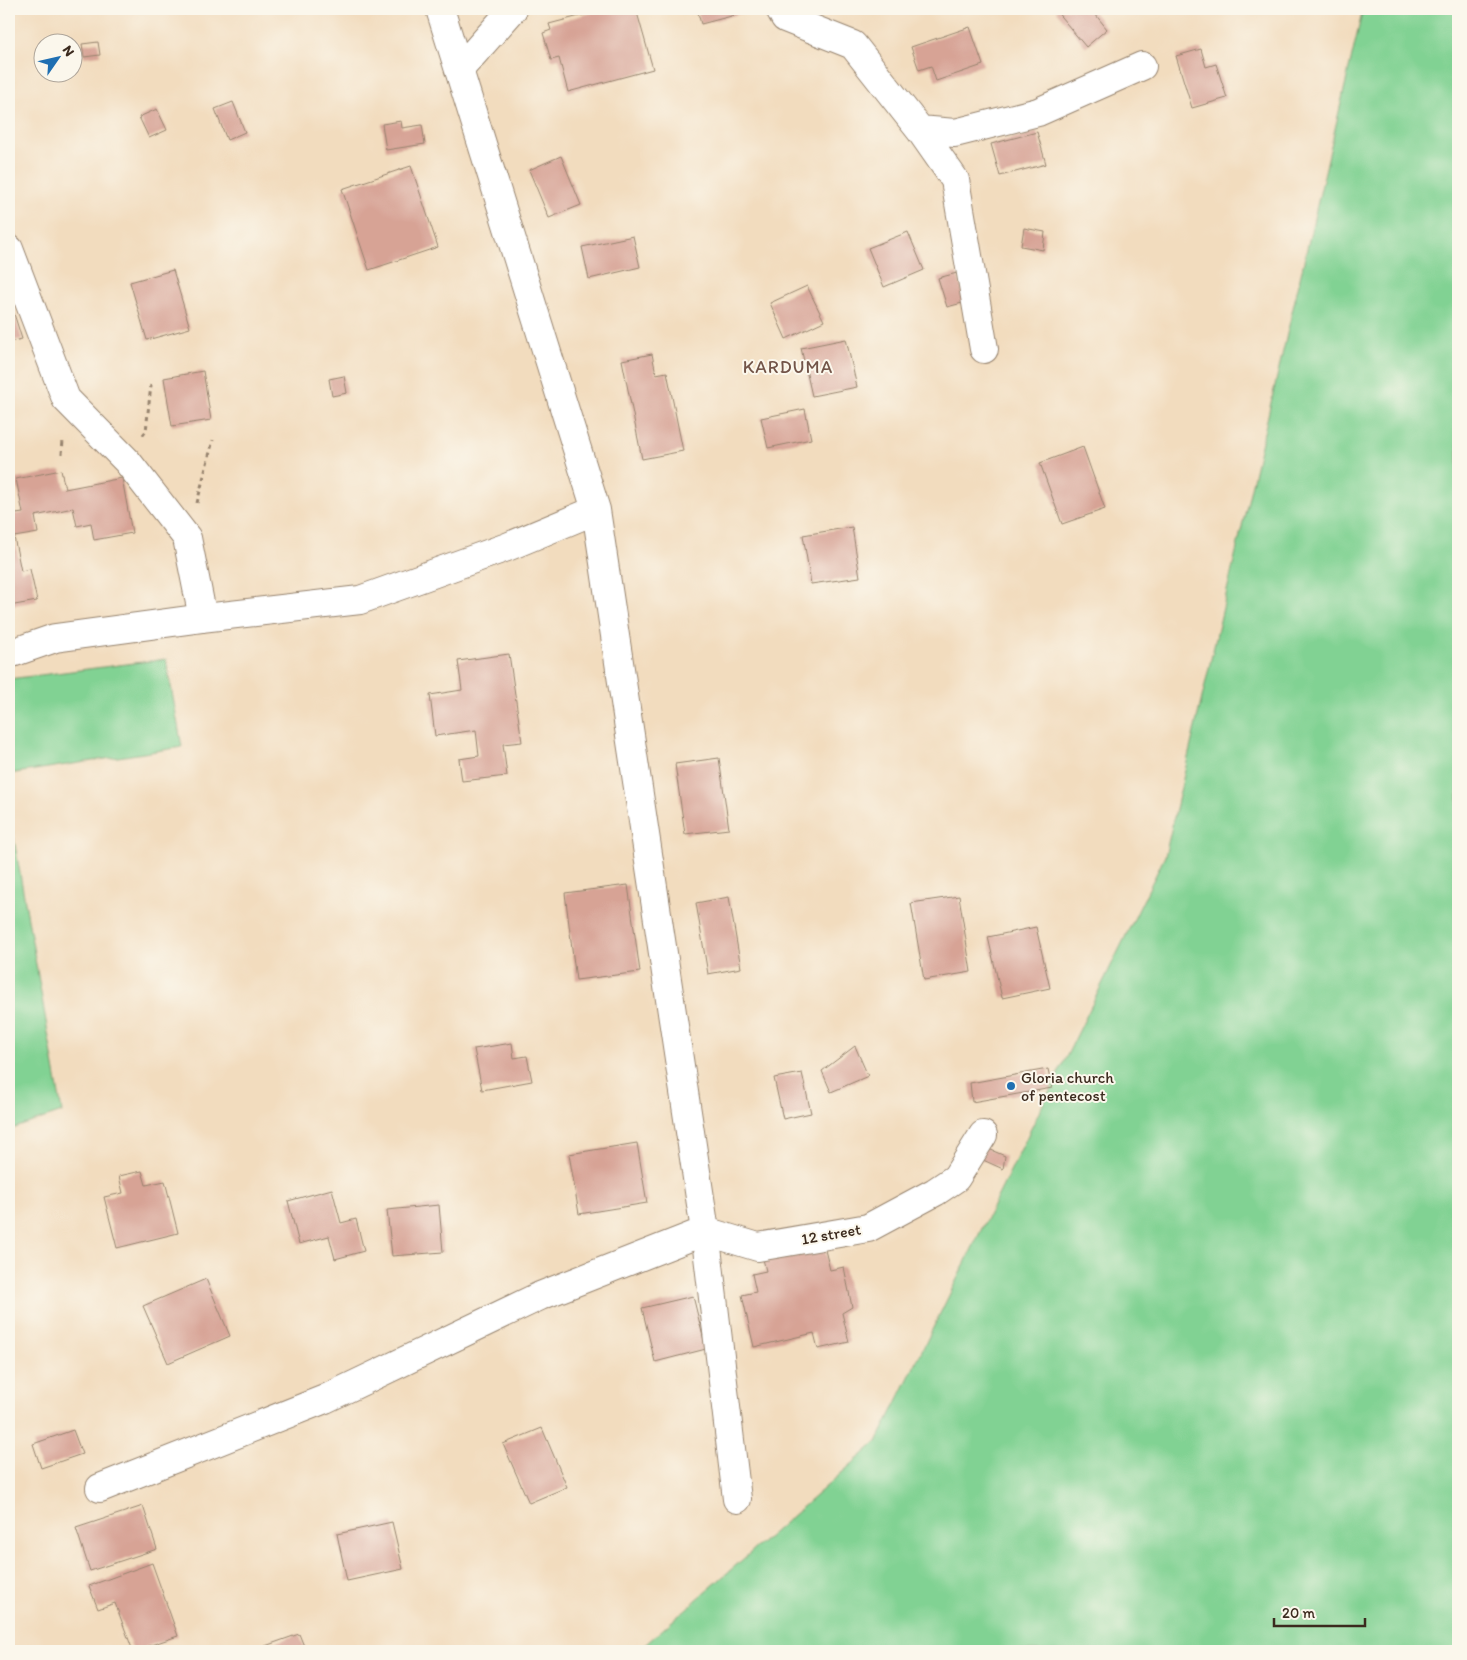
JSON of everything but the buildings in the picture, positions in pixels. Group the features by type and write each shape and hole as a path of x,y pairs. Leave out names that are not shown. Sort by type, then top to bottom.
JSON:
{"street":[{"path":"440,9 596,510 705,1231 737,1499"},
{"path":"459,70 513,9"},
{"path":"780,9 785,18 853,46 920,130 955,180 984,350"},
{"path":"920,130 955,133 1038,112 1142,66"},
{"path":"9,249 66,399 127,461 187,538 203,618"},
{"path":"9,654 55,638 203,618 360,600 507,547 596,510"},
{"name":"12 street","path":"705,1231 758,1247 868,1228 935,1192 956,1178 983,1135"},
{"path":"100,1488 325,1399 540,1296 705,1231"}],"path":[{"path":"127,461 146,431 150,385"},
{"path":"187,538 213,440"}],"green space":[{"path":"1363,9 1458,9 1458,1651 638,1651 877,1442 1165,856"},
{"path":"166,659 182,747 9,774 9,679"},
{"path":"9,811 62,1112 9,1130"}],"place":[{"name":"Gloria church of pentecost","path":"1011,1086"}],"district":[{"name":"KARDUMA","path":"788,367"}]}
